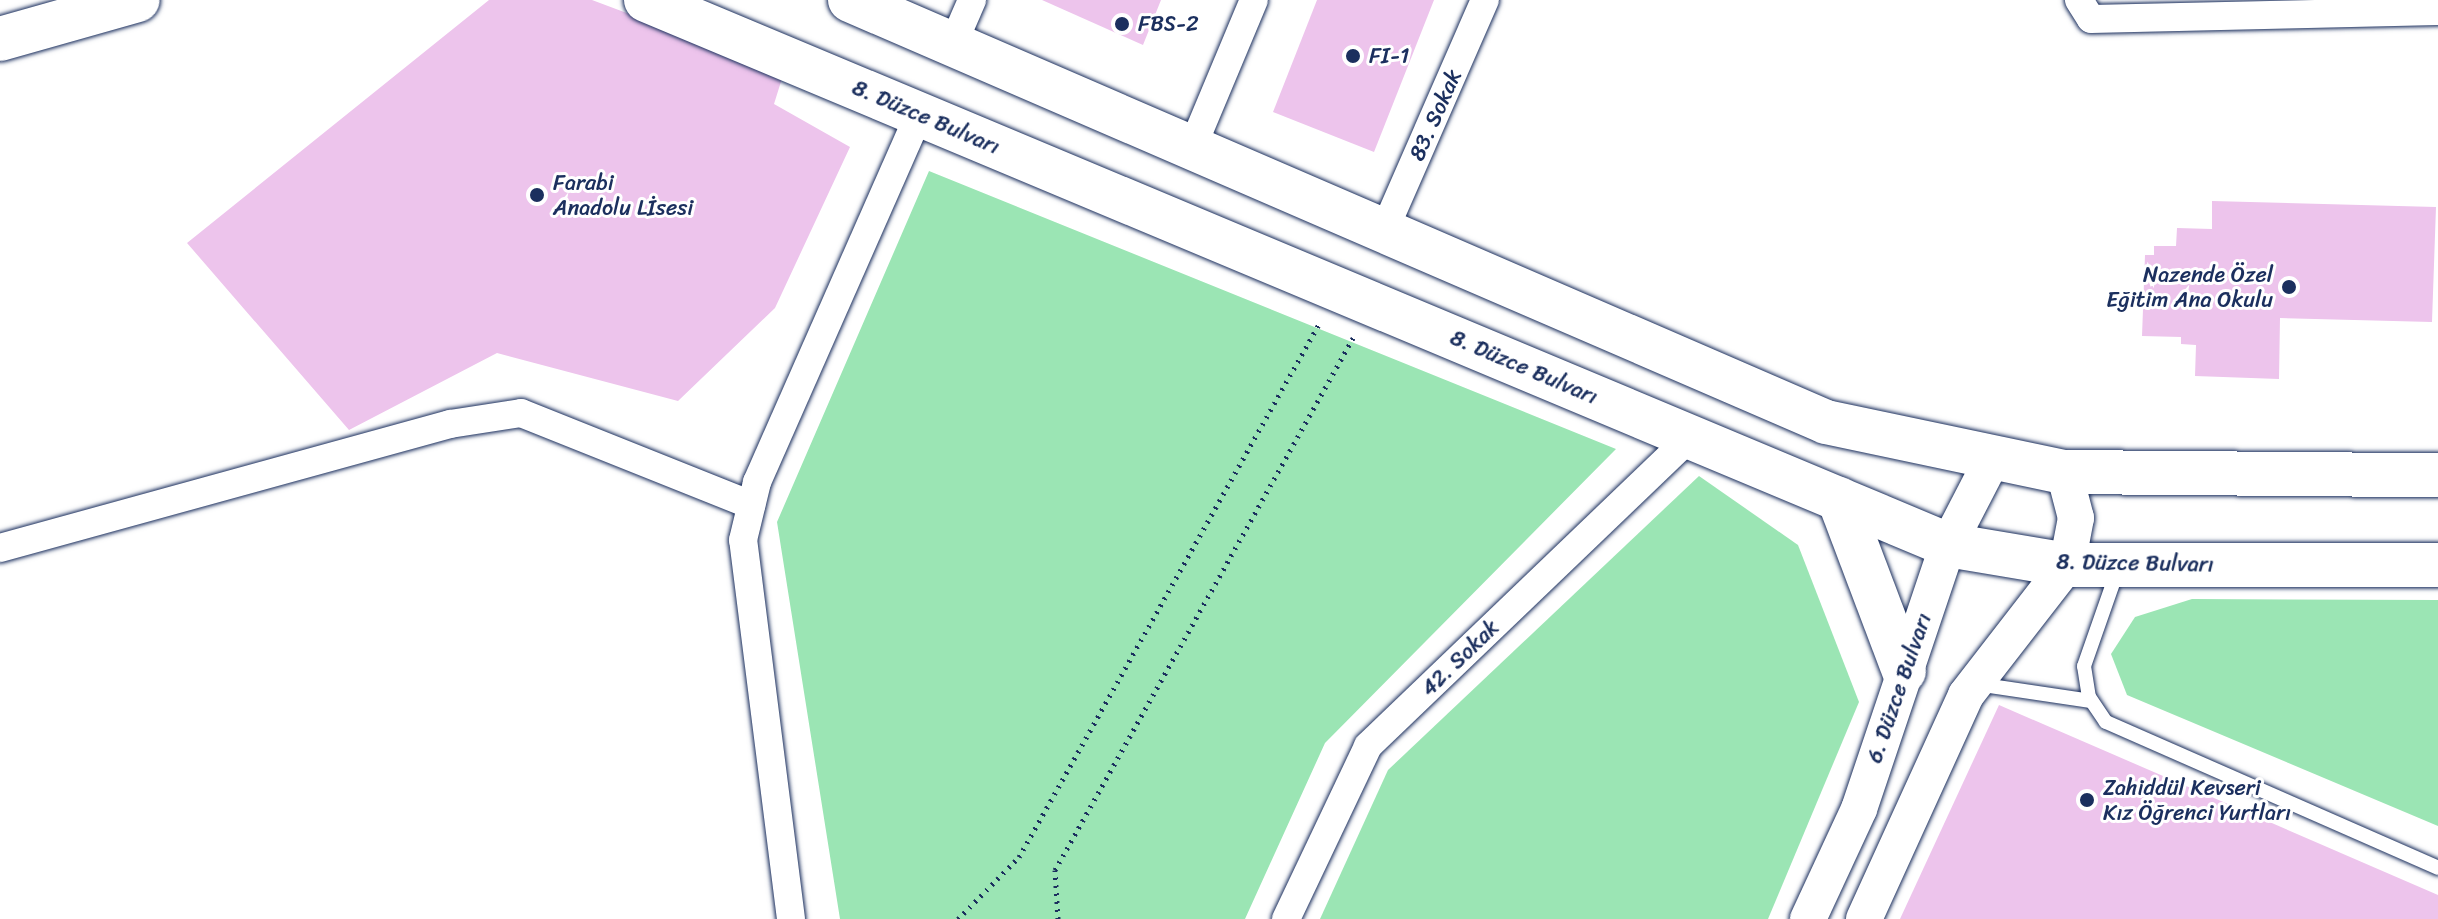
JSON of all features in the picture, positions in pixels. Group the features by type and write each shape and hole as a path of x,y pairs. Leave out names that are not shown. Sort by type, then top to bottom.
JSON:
{"main road":[{"path":"0,39 138,0"},
{"name":"8. Düzce Bulvarı","path":"646,0 1948,545 2067,565 2438,565"},
{"path":"850,0 1826,422 2064,472 2438,475"},
{"path":"1839,499 1904,671"}],"street":[{"path":"953,44 972,0"},
{"path":"1192,148 1254,0"},
{"name":"83. Sokak","path":"1384,231 1485,0"},
{"path":"2079,0 2091,19 2438,11"},
{"path":"791,919 743,540 757,482 919,114"},
{"path":"0,548 450,424 521,413 751,505"},
{"name":"42. Sokak","path":"1286,919 1368,746 1690,437"},
{"name":"6. Düzce Bulvarı","path":"1808,919 1859,809 1948,545 1993,458"},
{"path":"1864,919 1975,683 2067,565 2076,518 2064,472"}],"lane":[{"path":"2120,565 2087,651 2085,682 2091,701 2119,730 2438,868"},
{"path":"1975,683 2091,701"}],"path":[{"path":"958,919 1019,857 1355,296"},
{"path":"1058,919 1055,870 1355,296"}],"green space":[{"path":"929,171 1616,449 1325,743 1245,919 840,919 777,522"},
{"path":"1699,476 1798,545 1859,702 1768,919 1320,919 1388,770"},
{"path":"2192,599 2438,600 2438,826 2127,695 2111,654 2135,617"}],"building":[{"name":"Farabi Anadolu Lİsesi","path":"489,0 592,0 784,72 774,104 850,147 775,308 678,401 497,353 349,430 187,243"},
{"name":"FBS-2","path":"1042,0 1161,0 1143,45"},
{"name":"FI-1","path":"1317,0 1434,0 1374,152 1273,112"},
{"name":"Nazende Özel Eğitim Ana Okulu","path":"2212,201 2436,207 2432,322 2280,318 2279,379 2195,376 2196,345 2181,344 2181,337 2142,336 2145,255 2154,255 2154,246 2176,246 2177,228 2212,229"},
{"name":"Zahiddül Kevseri Kız Öğrenci Yurtları","path":"1999,705 2438,895 2438,919 1900,919"}],"place":[{"name":"FBS-2","path":"1122,24"},
{"name":"FI-1","path":"1353,56"},
{"name":"Farabi Anadolu Lİsesi","path":"537,195"},
{"name":"Nazende Özel Eğitim Ana Okulu","path":"2289,287"},
{"name":"Zahiddül Kevseri Kız Öğrenci Yurtları","path":"2087,800"}]}
